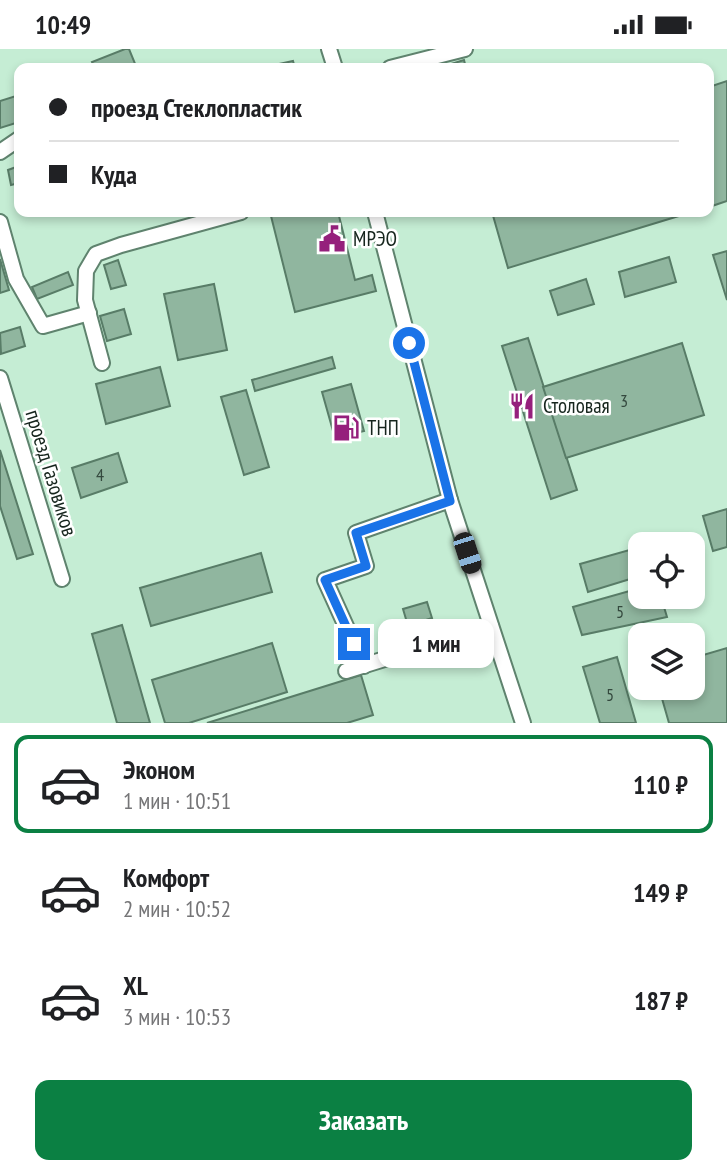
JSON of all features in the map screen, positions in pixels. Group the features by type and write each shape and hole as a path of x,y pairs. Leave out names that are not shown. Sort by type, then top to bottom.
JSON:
{"street":[{"path":"410,63 466,49"},
{"path":"102,363 85,300 86,271 96,254 223,217"},
{"path":"376,217 450,501 523,723"},
{"path":"0,222 16,279 43,326 89,313"},
{"name":"проезд Газовиков","path":"0,378 62,579"},
{"path":"364,666 325,580 366,566 356,533 450,501"},
{"path":"346,671 491,626"}],"building":[{"path":"129,49 135,63 92,63"},
{"path":"727,81 727,201 714,205 714,85"},
{"path":"14,97 14,124 0,128 0,101"},
{"path":"14,168 14,184 11,185 8,170"},
{"path":"271,217 339,217 355,280 372,275 376,291 295,312"},
{"path":"493,217 676,217 508,268"},
{"path":"727,251 727,300 713,255"},
{"path":"669,257 676,282 625,297 619,272"},
{"path":"0,259 9,290 0,293"},
{"path":"118,260 126,285 111,289 104,265"},
{"path":"68,272 73,285 37,299 32,287"},
{"path":"586,279 594,304 558,315 550,291"},
{"path":"214,284 227,350 178,360 164,294"},
{"path":"124,309 131,334 107,341 100,316"},
{"path":"20,327 25,346 1,354 0,333"},
{"path":"528,338 577,490 551,499 502,346"},
{"path":"682,343 704,415 566,458 543,387"},
{"path":"332,357 335,368 255,391 252,380"},
{"path":"160,367 170,406 106,424 96,384"},
{"path":"351,384 364,431 335,438 322,392"},
{"path":"246,390 269,467 244,475 221,397"},
{"path":"0,450 33,554 17,559 0,506"},
{"path":"118,453 127,482 81,498 72,468"},
{"path":"727,509 727,547 713,551 703,516"},
{"path":"628,550 628,580 588,592 580,564"},
{"path":"261,553 272,592 151,626 140,588"},
{"path":"628,591 628,609 665,609 667,617 628,623 628,625 582,635 573,607"},
{"path":"427,602 432,618 408,626 403,609"},
{"path":"122,625 150,723 117,723 92,634"},
{"path":"272,643 287,692 189,723 165,723 152,680"},
{"path":"727,648 727,723 669,723 662,700 705,700 705,654"},
{"path":"617,657 636,723 600,723 583,667"},
{"path":"361,675 373,715 347,723 207,723"}],"place":[{"name":"МРЭО","path":"332,239"},
{"name":"Столовая","path":"522,406"},
{"name":"ТНП","path":"346,428"}],"route":[{"path":"354,644 325,580 366,566 356,533 450,501 409,343"}]}
